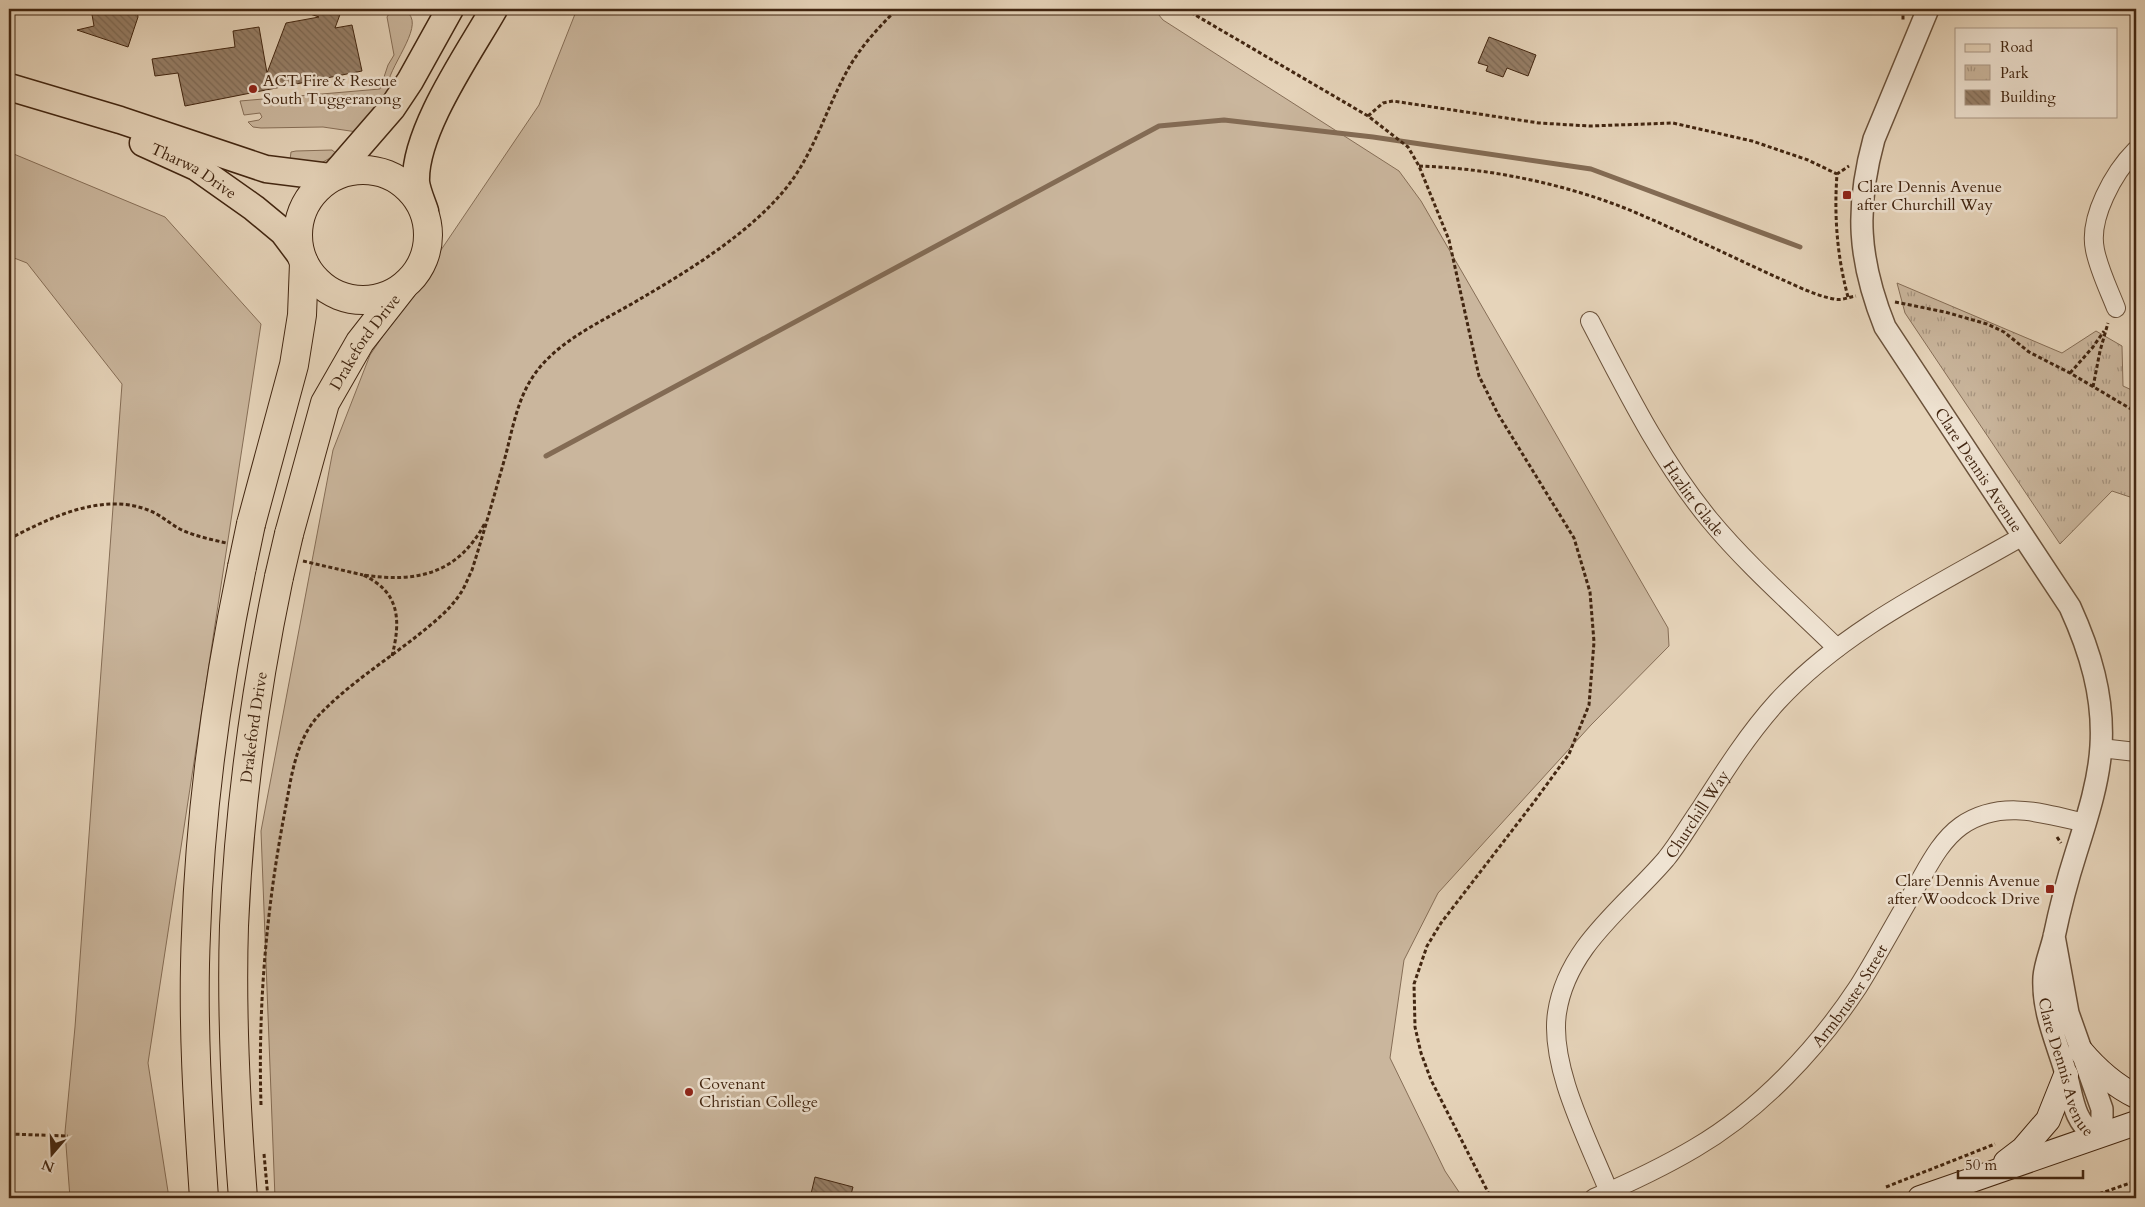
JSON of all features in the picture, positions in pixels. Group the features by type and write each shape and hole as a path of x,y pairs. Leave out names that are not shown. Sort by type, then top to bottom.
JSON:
{"highway":[{"path":"204,1198 196,1053 196,936 198,878 209,761 228,636 251,524 294,365 302,315 302,260 297,234 301,212 312,192 332,176 354,169 376,170 397,178 414,192 425,211 429,232 427,252 418,271 404,286 387,296 368,300 348,299 330,292 315,280 302,260"},
{"name":"Drakeford Drive","path":"243,1198 234,1053 235,918 248,753 265,646 325,403 360,342 404,286"}],"main road":[{"path":"332,176 392,108 410,82 450,9"},
{"path":"425,211 416,183 419,158 427,131 494,9"},
{"name":"Tharwa Drive","path":"9,87 40,98 120,120 266,169 332,176"},
{"name":"Tharwa Drive","path":"40,98 196,167 254,208 283,232 302,260"},
{"path":"2080,1050 2098,1072 2123,1090 2136,1096"},
{"path":"1995,1170 2023,1149 2048,1120 2066,1075"},
{"path":"1920,1198 1995,1170 2136,1123"}],"street":[{"name":"Clare Dennis Avenue","path":"1925,10 1874,138 1862,193 1864,256 1888,300 1885,327 1897,348 2070,607 2087,643 2097,684 2102,726 2101,748 2096,785 2063,894 2044,977 2050,1030 2066,1075 2075,1113 2086,1129 2095,1136 2102,1120 2102,1110 2068,1013 2054,936"},
{"path":"2116,308 2094,249 2096,222 2108,188 2117,172 2136,150"},
{"name":"Hazlitt Glade","path":"1590,321 1635,407 1670,466 1710,519 1754,568 1837,648"},
{"name":"Churchill Way","path":"1601,1195 1558,1057 1557,1012 1565,982 1578,955 1587,942 1673,850 1729,764 1761,720 1785,694 1837,648 1883,617 2023,536"},
{"path":"2101,748 2136,752"},
{"name":"Armbruster Street","path":"1601,1195 1650,1174 1697,1147 1742,1115 1784,1077 1823,1034 1857,987 1935,854 1962,825 1984,814 2006,809 2058,824 2085,823"}],"path":[{"path":"261,1107 259,1038 264,954 274,867 295,758 306,732 318,716 335,700 443,616 460,594 472,570 518,409 529,383 540,368 573,338 650,292 722,245 762,214 783,192 800,168 819,134 850,66 862,46 897,9"},
{"path":"1185,9 1368,116 1408,147 1419,166 1449,240 1479,376 1498,414 1574,538 1590,592 1594,642 1589,705 1569,754 1441,923 1427,946 1414,984 1415,1026 1421,1053 1431,1080 1491,1198"},
{"path":"1368,116 1383,103 1393,100 1539,123 1590,126 1673,123 1752,141 1808,160 1837,174"},
{"path":"1419,166 1494,174 1563,189 1630,211 1816,294 1835,300 1858,295 1863,311 1888,300 1987,324 2004,332 2029,352 2070,372 2136,412"},
{"path":"1836,192 1842,193"},
{"path":"1888,300 1898,307"},
{"path":"2070,372 2093,347 2116,308"},
{"path":"2093,387 2105,328"},
{"path":"9,539 62,514 107,505 131,505 149,511 180,529 228,543"},
{"path":"288,557 363,575 407,579 442,568 468,549 488,515"},
{"path":"363,575 381,587 396,608 398,630 392,656"},
{"path":"9,1134 68,1136"},
{"path":"1886,1187 1998,1144"},
{"path":"263,1145 268,1198"},
{"path":"2087,1198 2136,1181"}],"green space":[{"path":"392,9 406,12 412,19 411,30 388,82 388,91 357,132 323,127 261,128 253,127 248,122 259,120 262,117 260,113 244,115 240,101 380,89 388,65 394,55 387,17"},
{"path":"577,9 1154,9 1163,20 1399,171 1421,201 1668,628 1669,646 1591,725 1438,893 1404,960 1390,1058 1445,1171 1463,1198 275,1198 261,831 333,450 370,355 539,105"},
{"path":"332,150 337,154 316,166 290,160 291,152"},
{"path":"9,152 165,217 261,324 148,1063 169,1198 70,1198 65,1132 75,1027 122,384 27,263 9,256"},
{"path":"1897,283 2062,353 2096,331 2122,346 2123,386 2136,392 2136,499 2112,491 2060,544 1905,313"}],"building":[{"path":"91,9 137,9 138,17 128,47 77,30 94,26"},
{"path":"301,9 342,9 335,28 352,25 362,71 185,106 178,73 155,76 152,59 235,47 233,31 259,27 267,73 286,23 319,17 301,11"},
{"path":"1489,37 1536,55 1528,76 1507,68 1503,77 1486,71 1488,66 1478,63"},
{"path":"815,1177 853,1187 850,1198 810,1198"}],"waterway":[{"path":"546,456 1159,126 1224,120 1373,137 1591,169 1800,247"}],"place":[{"name":"ACT Fire & Rescue South Tuggeranong","path":"253,89"},
{"name":"Clare Dennis Avenue after Churchill Way","path":"1847,195"},
{"name":"Clare Dennis Avenue after Woodcock Drive","path":"2050,889"},
{"name":"Covenant Christian College","path":"689,1092"}]}
